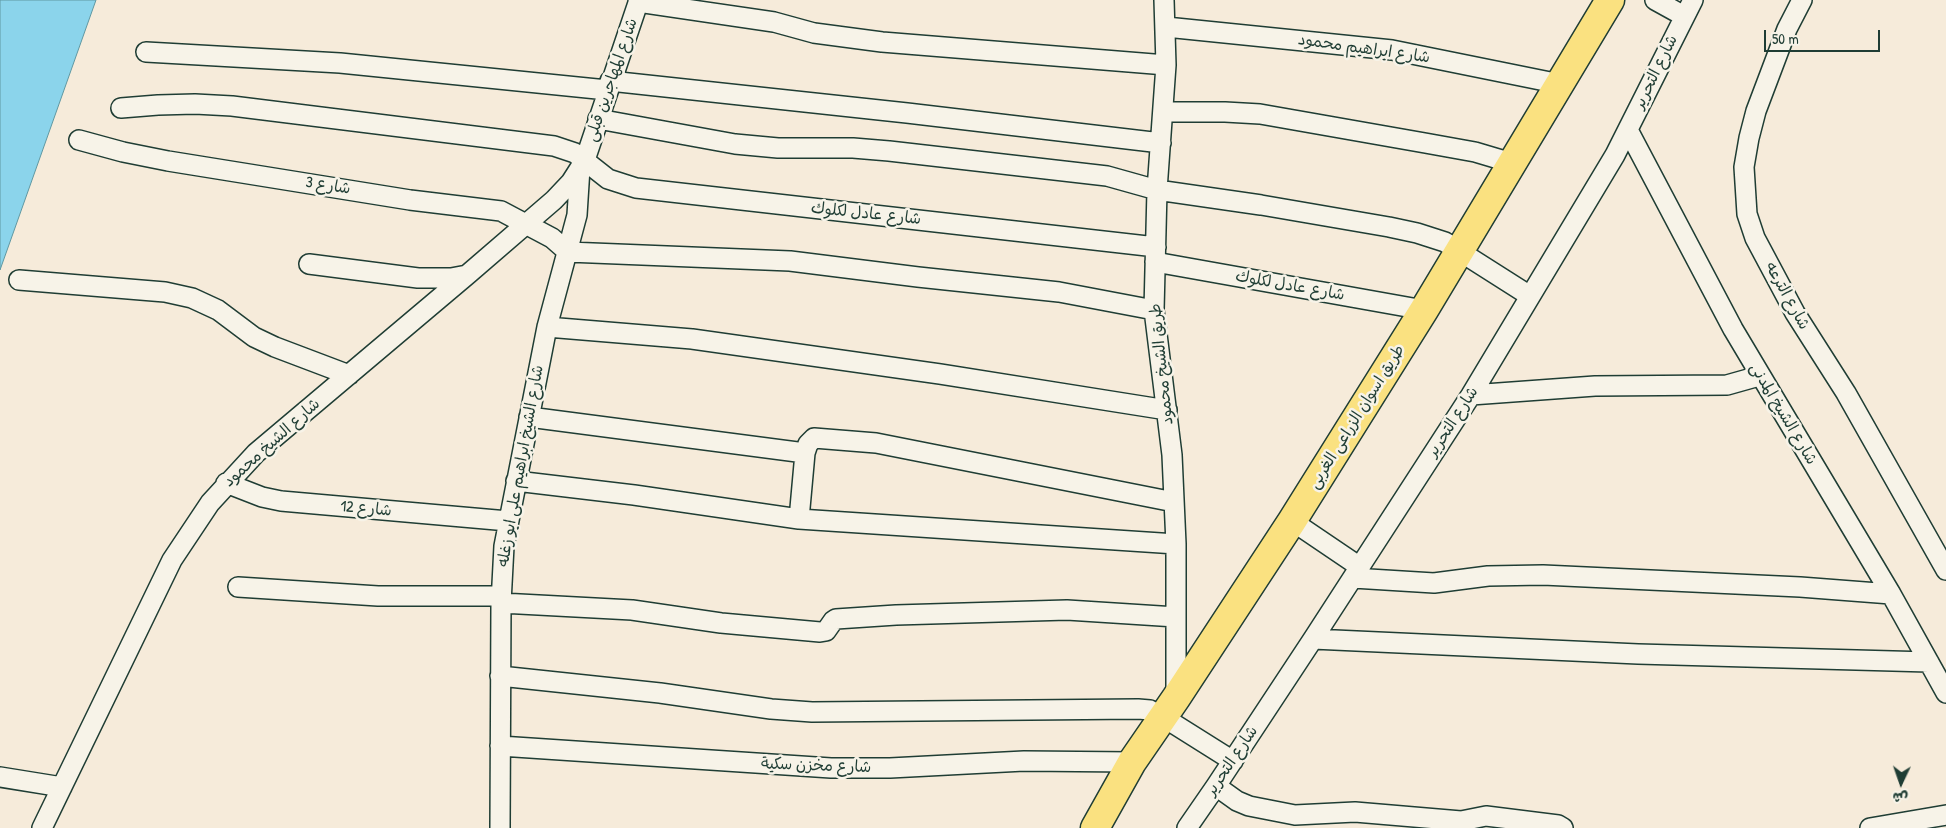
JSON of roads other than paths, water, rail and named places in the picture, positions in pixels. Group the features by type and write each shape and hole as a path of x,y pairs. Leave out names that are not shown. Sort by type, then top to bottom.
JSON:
{"main road":[{"name":"طريق اسوان الزراعى الغربى","path":"1095,828 1132,762 1292,521 1424,310 1610,0"}],"street":[{"name":"طريق الشيخ محمود","path":"1164,0 1166,65 1157,190 1154,310 1167,410 1176,544 1176,617 1170,707"},
{"path":"1655,0 1689,8"},
{"name":"شارع الترعه","path":"1802,0 1787,29 1756,111 1749,138 1744,167 1748,214 1755,238 1795,313 1846,393 1946,570"},
{"path":"638,1 774,22 814,33 882,42 1166,65"},
{"name":"شارع المهاجرين قبلى","path":"583,164 638,1"},
{"name":"شارع التحرير","path":"1186,828 1233,761 1471,395 1608,167 1689,8"},
{"name":"شارع ابراهيم محمود","path":"1166,27 1392,50 1560,84"},
{"path":"146,52 340,62 609,86 907,113 1160,143"},
{"name":"شارع عادل لكلوك","path":"121,108 177,104 232,106 554,146 570,151 583,164 608,179 636,188 1155,254 1424,310"},
{"path":"1163,112 1260,114 1425,142 1475,152 1512,163"},
{"path":"598,119 735,144 778,148 853,148 889,151 1107,176 1157,190 1261,205 1389,227 1432,237 1460,250 1530,296"},
{"name":"شارع الشيخ المدنى","path":"1628,130 1724,314 1759,376 1891,594 1946,693"},
{"name":"شارع 3","path":"78,140 168,162 410,200 501,212 552,238 568,252"},
{"name":"شارع الشيخ محمود","path":"42,828 172,560 190,531 226,483 256,453 525,225 563,191 583,164"},
{"name":"شارع الشيخ ابراهيم على ابو زغله","path":"500,828 501,571 508,521 547,327 577,215 583,164"},
{"path":"568,252 790,261 1060,292 1154,310"},
{"path":"309,264 418,278 467,276"},
{"path":"19,280 165,292 192,298 218,310 254,337 349,375"},
{"path":"547,327 702,340 940,374 1167,410"},
{"path":"1471,395 1595,386 1727,385 1759,376"},
{"path":"529,417 805,452"},
{"path":"799,519 805,452 810,440 814,438 876,443 1174,502"},
{"path":"516,480 799,519 1176,544"},
{"name":"شارع 12","path":"226,483 244,491 281,501 508,521"},
{"path":"1292,521 1356,572 1434,583 1488,576 1553,576 1800,587 1891,594"},
{"path":"238,587 378,596 501,600 632,610 721,623 820,632 826,631 836,619 896,615 1067,610 1176,617"},
{"path":"1313,639 1648,654 1929,662"},
{"path":"500,676 660,693 738,705 804,712 1150,710 1170,707 1233,761"},
{"name":"شارع مخزن سكية","path":"500,746 831,768 890,768 1024,760 1132,762"},
{"path":"0,777 62,787"},
{"path":"1216,786 1249,806 1295,821 1355,812 1461,821 1486,816 1558,824 1562,828"},
{"path":"1870,828 1946,815"}],"water":[{"path":"0,0 96,0 0,270"}]}
